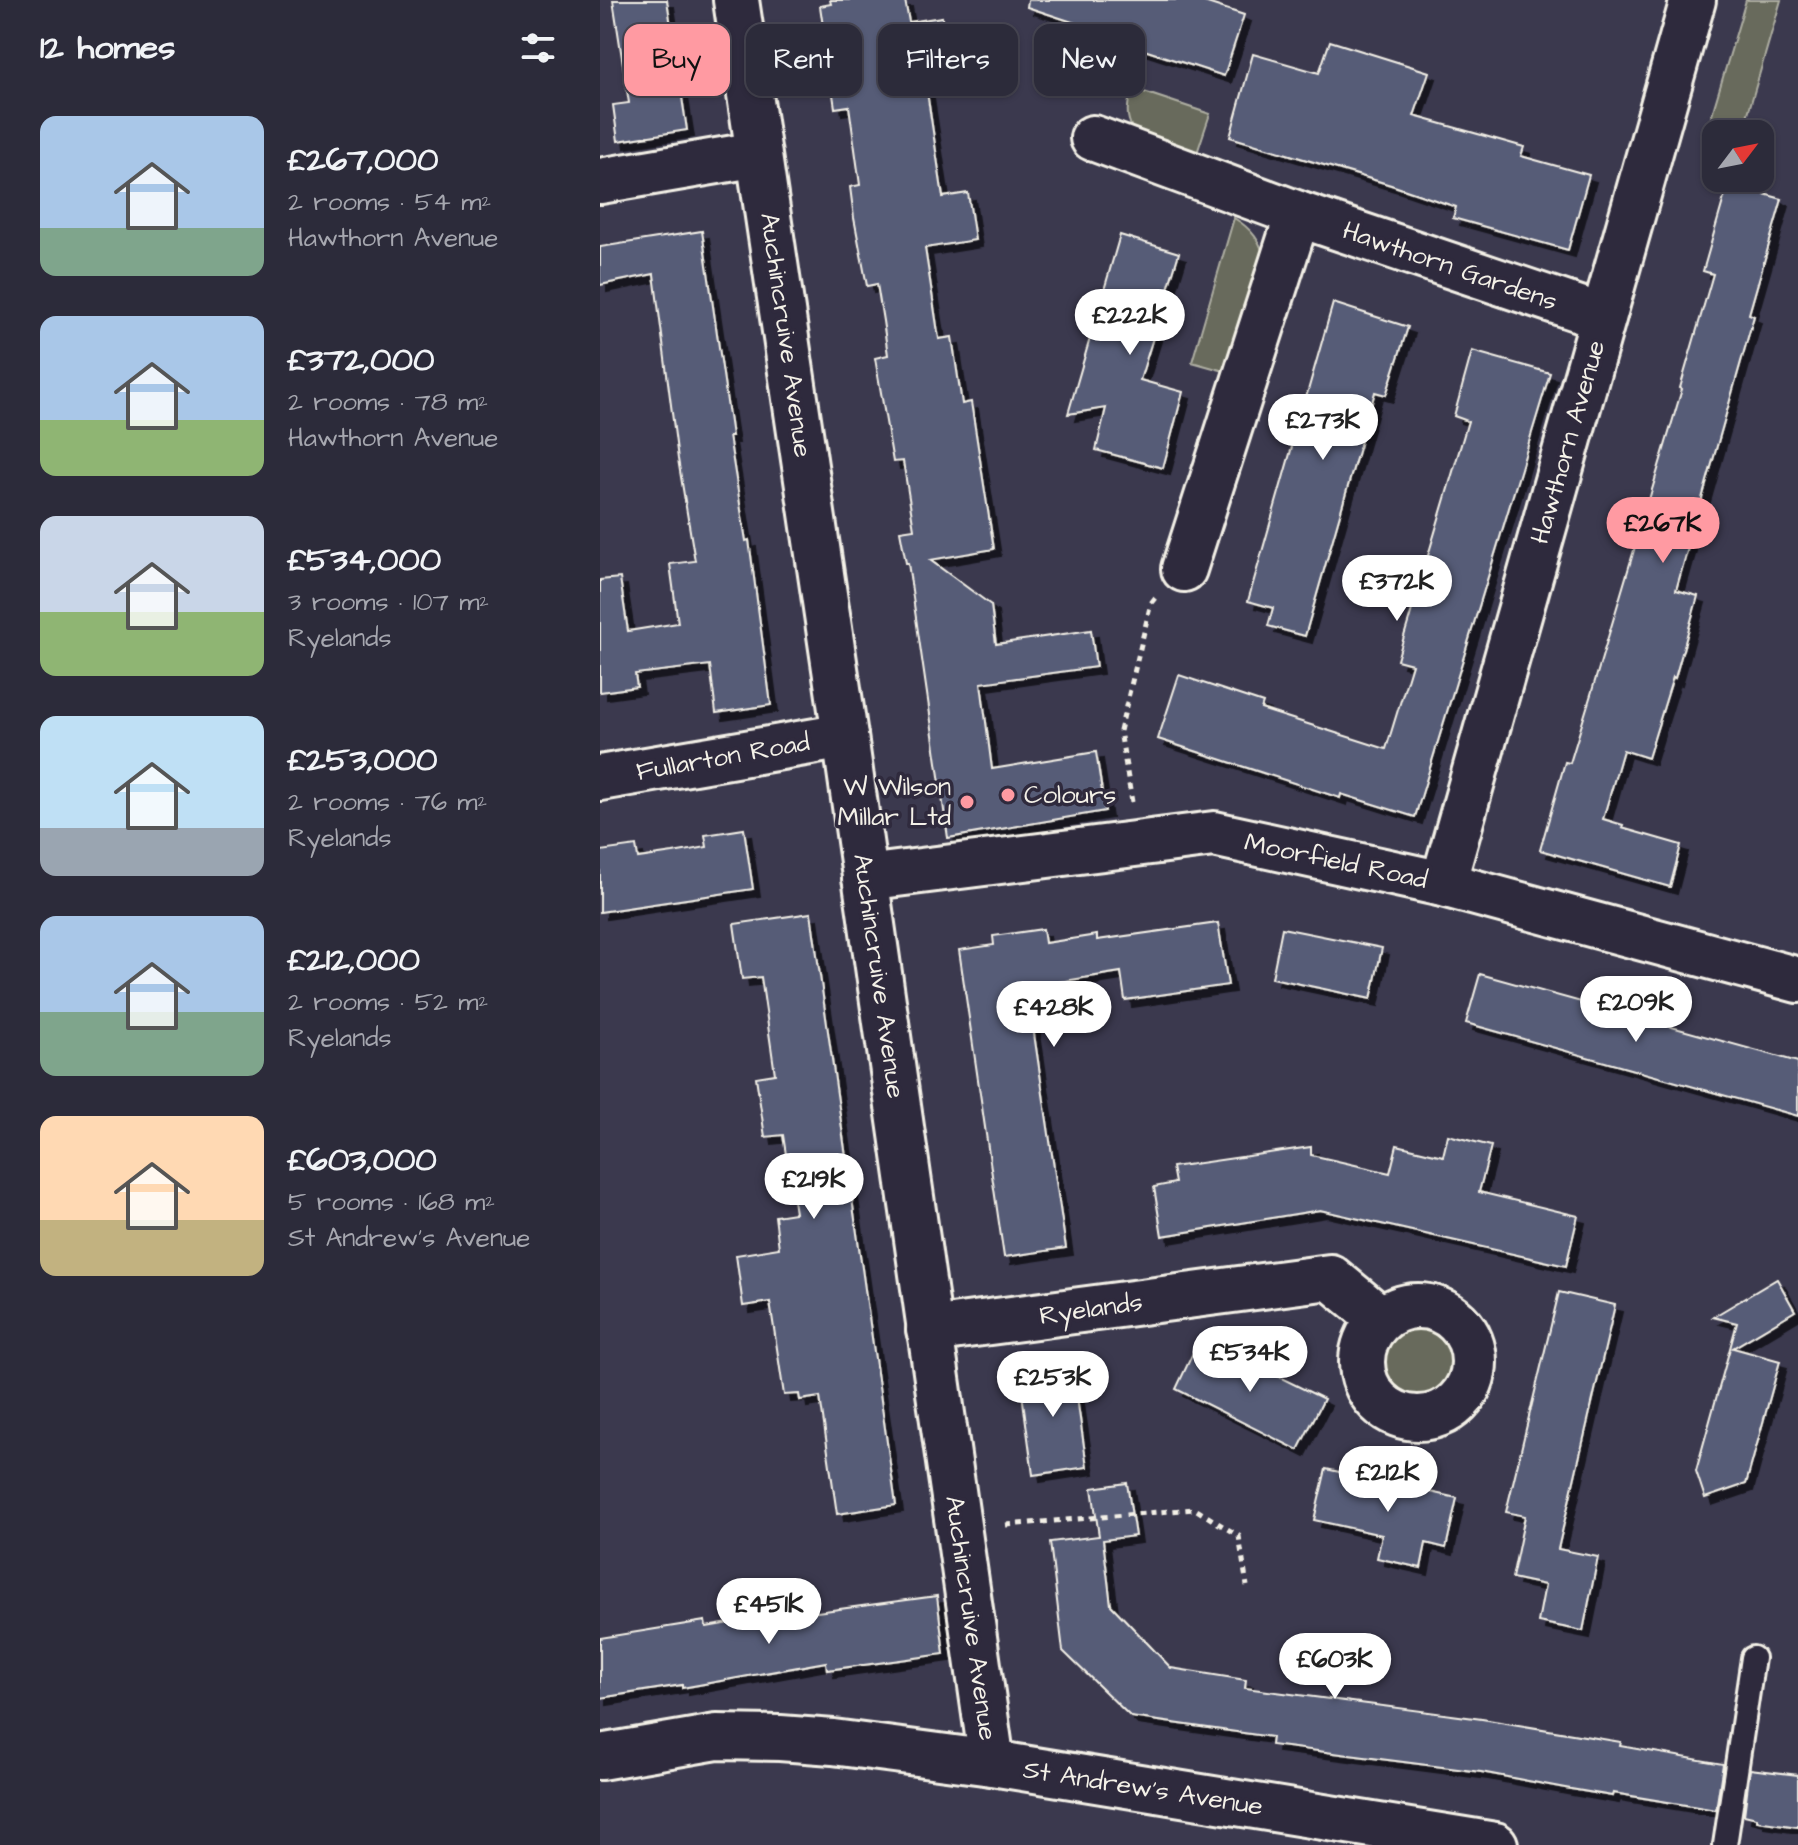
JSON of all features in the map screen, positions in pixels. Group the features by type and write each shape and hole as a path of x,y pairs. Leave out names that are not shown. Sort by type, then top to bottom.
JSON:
{"street":[{"name":"Auchincruive Avenue","path":"736,0 992,1763"},
{"name":"Hawthorn Avenue","path":"1443,884 1693,0"},
{"name":"Hawthorn Gardens","path":"1093,138 1298,214 1603,317"},
{"path":"600,181 758,154"},
{"path":"1184,569 1298,214"},
{"name":"Fullarton Road","path":"600,778 845,736"},
{"name":"Moorfield Road","path":"865,878 1214,834 1443,884 1798,980"},
{"name":"Ryelands","path":"929,1330 1330,1277 1381,1319"},
{"name":"St Andrew's Avenue","path":"600,1757 717,1737 780,1738 992,1763 1495,1845"}],"lane":[{"path":"1725,1845 1753,1658"}],"path":[{"path":"1138,843 1120,731 1151,603 1184,569"},
{"path":"1006,1525 1195,1509 1239,1536 1247,1586"}],"green space":[{"path":"1746,0 1781,0 1746,120 1710,120"},
{"path":"1145,92 1210,114 1195,159 1138,140 1128,115 1130,96 1145,96"},
{"path":"1234,218 1255,237 1265,262 1235,374 1192,362"},
{"path":"1411,1321 1427,1321 1441,1327 1453,1339 1459,1361 1453,1383 1441,1395 1427,1401 1411,1401 1397,1395 1385,1383 1379,1369 1379,1353 1385,1339 1397,1327"}],"building":[{"path":"613,0 667,0 671,24 624,24 624,71"},
{"path":"830,0 905,0 909,22 942,17 943,24 878,24 878,96 928,96 943,197 968,193 975,240 925,248 939,339 952,337 962,404 971,402 994,549 930,560 991,605 996,644 1091,630 1096,667 981,683 992,769 1096,752 1105,811 948,838 908,563 900,531 914,529 903,461 893,462 875,358 888,355 883,321 877,284 867,286 854,218 850,187 860,185 849,106 835,108 833,96 862,96 862,24 823,24 820,6 831,4"},
{"path":"1028,0 1198,0 1244,15 1224,76 1145,50 1145,24 1078,24 1027,7"},
{"path":"1330,41 1429,72 1414,116 1524,147 1521,156 1589,175 1568,250 1453,218 1456,207 1230,137 1253,54 1319,73"},
{"path":"628,96 682,96 687,130 618,141 613,105 629,103"},
{"path":"1726,192 1757,192 1782,199 1749,314 1754,316 1676,590 1698,596 1675,678 1648,758 1623,750 1603,819 1623,825 1622,828 1681,845 1670,887 1540,850 1565,762 1570,763 1682,389 1713,274 1703,271"},
{"path":"702,231 732,436 729,436 746,541 749,540 771,705 716,713 710,665 635,674 637,687 600,692 600,580 620,578 628,631 678,623 670,564 695,561 678,459 654,274 600,285 600,247"},
{"path":"1120,235 1179,253 1140,380 1183,392 1163,468 1096,450 1106,408 1068,414"},
{"path":"1333,303 1408,327 1386,395 1375,392 1305,636 1268,626 1273,608 1248,601"},
{"path":"1472,351 1550,373 1415,817 1341,794 1340,798 1158,739 1179,675 1263,703 1261,709 1386,749 1412,664 1397,660 1468,421 1454,416"},
{"path":"744,829 753,889 600,912 600,851 636,846 638,858 673,853 707,847 705,835"},
{"path":"811,913 896,1505 837,1514 820,1397 800,1400 799,1394 784,1395 770,1302 743,1306 736,1255 779,1248 775,1216 795,1213 783,1135 765,1137 756,1077 775,1074 761,977 742,979 734,924"},
{"path":"1218,923 1228,985 1125,1000 1121,972 1027,987 1066,1248 1004,1257 959,950 994,945 993,936 1043,929 1045,943 1097,935 1097,940"},
{"path":"1282,928 1382,948 1371,999 1272,978"},
{"path":"1480,974 1798,1062 1798,1116 1466,1023"},
{"path":"1448,1135 1491,1146 1479,1192 1578,1216 1566,1266 1320,1210 1162,1236 1154,1187 1175,1183 1172,1167 1311,1147 1311,1155 1390,1173 1397,1145 1443,1156"},
{"path":"1777,1279 1795,1311 1733,1348 1780,1361 1746,1484 1705,1498 1696,1471 1737,1323 1713,1317"},
{"path":"1559,1292 1615,1305 1558,1549 1598,1557 1583,1631 1538,1622 1545,1585 1512,1578 1525,1516 1506,1512"},
{"path":"1200,1338 1324,1399 1298,1450 1176,1389"},
{"path":"1072,1363 1087,1467 1033,1475 1019,1371"},
{"path":"1326,1469 1457,1498 1446,1548 1426,1543 1421,1568 1377,1558 1382,1535 1314,1520"},
{"path":"1127,1483 1135,1536 1103,1540 1111,1605 1171,1668 1246,1680 1245,1688 1482,1719 1621,1742 1620,1746 1723,1764 1716,1810 1613,1793 1612,1796 1481,1772 1271,1745 1272,1737 1131,1717 1063,1651 1050,1542 1099,1536 1092,1488"},
{"path":"937,1596 944,1654 827,1670 826,1662 682,1688 682,1685 600,1698 600,1638 705,1621 706,1627"},
{"path":"1750,1769 1798,1775 1798,1827 1757,1821 1757,1818 1744,1815"}],"place":[{"name":"Colours","path":"1008,795"},
{"name":"W Wilson Millar Ltd","path":"967,802"}]}
